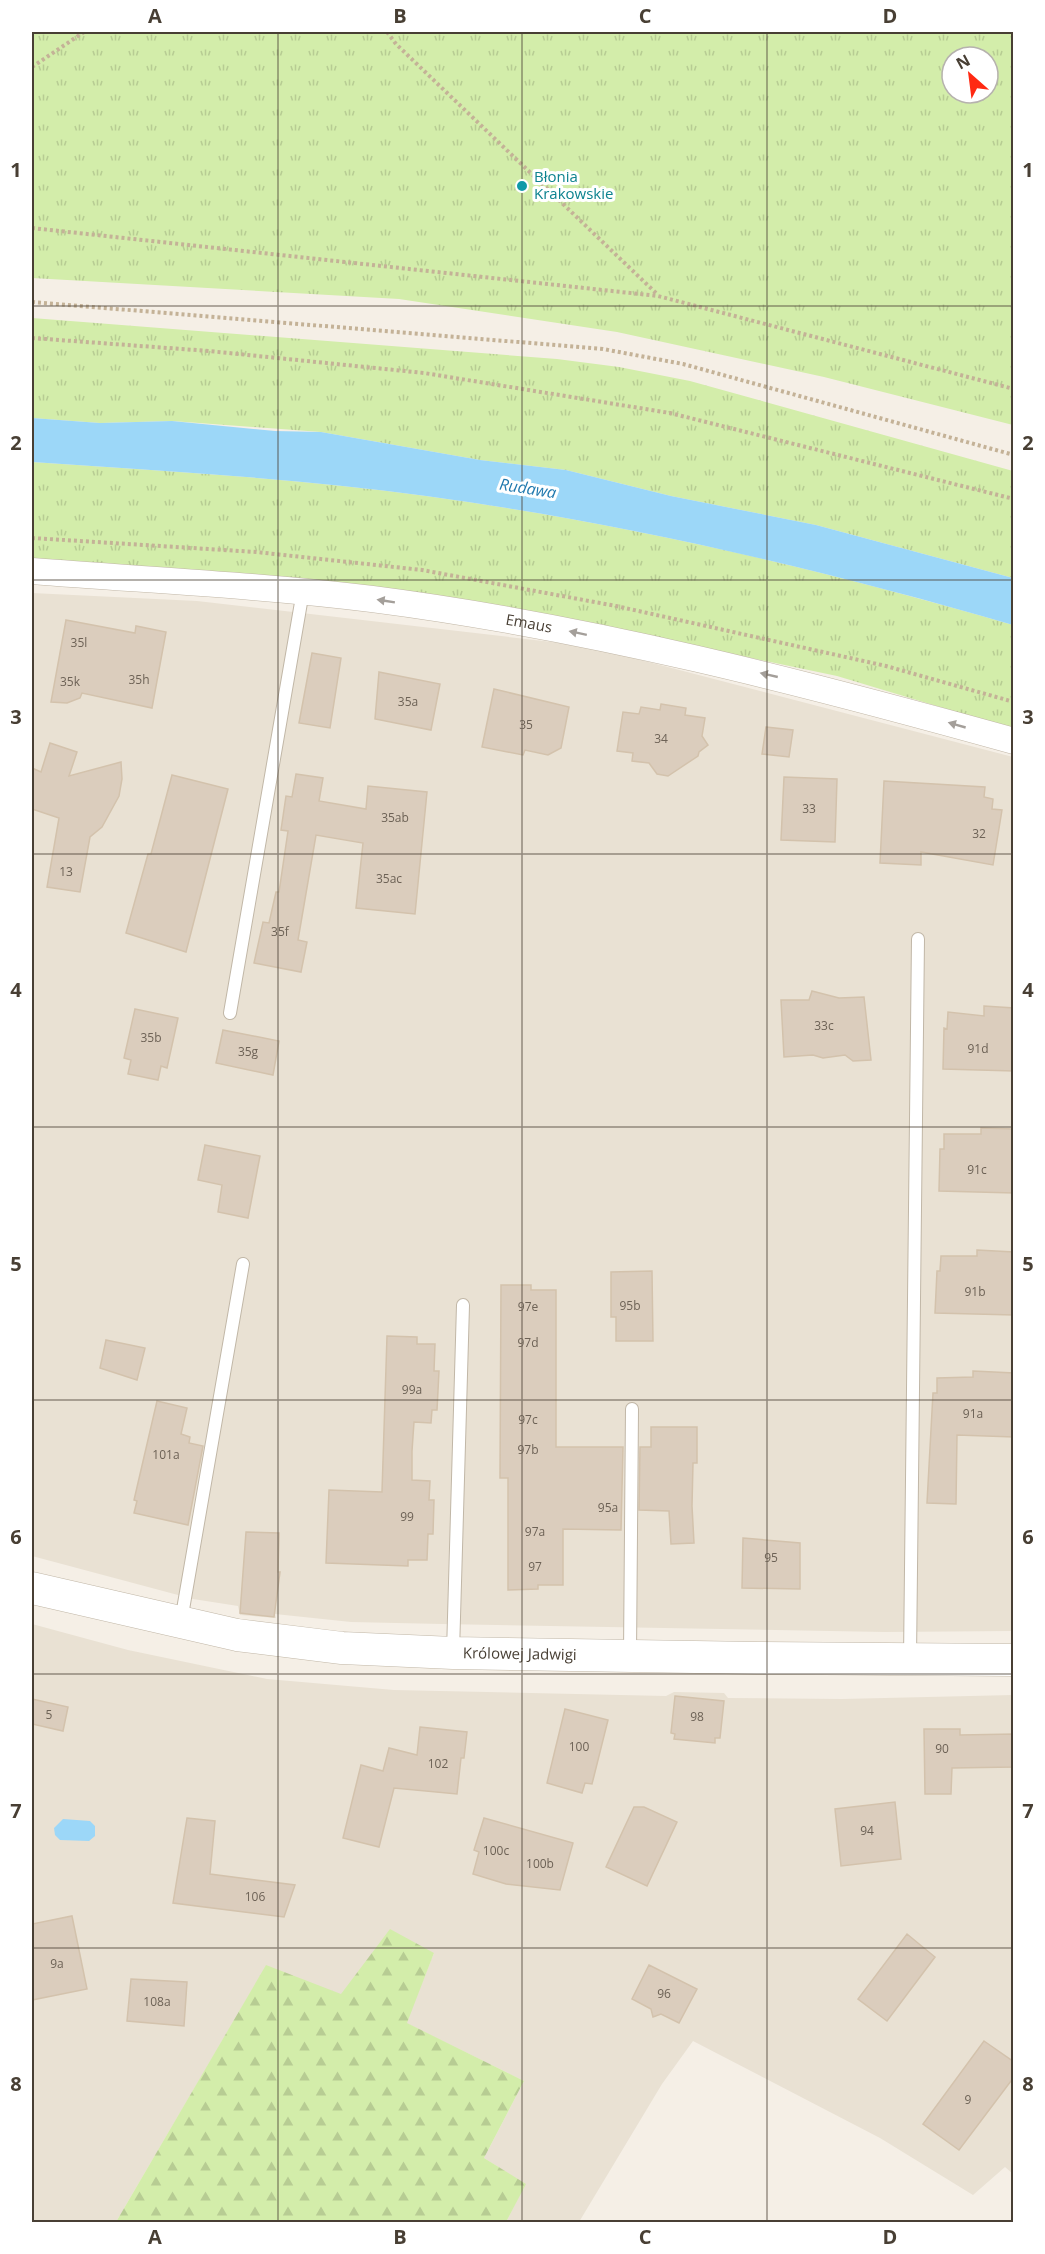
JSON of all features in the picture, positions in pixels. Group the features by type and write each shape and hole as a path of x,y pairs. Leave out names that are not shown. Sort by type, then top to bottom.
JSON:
{"street":[{"name":"Emaus","path":"32,571 303,591 374,599 557,628 816,686 1014,741"},
{"name":"Królowej Jadwigi","path":"32,1588 237,1635 322,1646 453,1653 1014,1660"}],"lane":[{"path":"230,1013 303,591"},
{"path":"910,1660 918,939"},
{"path":"181,1623 243,1264"},
{"path":"453,1653 463,1305"},
{"path":"630,1654 632,1409"}],"path":[{"path":"32,67 84,32"},
{"path":"387,32 396,44 658,296"},
{"path":"32,228 658,296 1014,389"},
{"path":"32,302 603,349 682,364 1014,455"},
{"path":"32,338 209,351 424,373 658,411 1014,499"}],"shaded area":[{"path":"32,593 197,601 587,646 1013,757 1013,1631 885,1632 351,1622 275,1614 276,1618 240,1615 238,1606 193,1599 32,1556"},
{"path":"32,1624 128,1650 267,1679 394,1690 666,1696 674,1692 724,1693 728,1698 842,1699 1013,1695 1013,2174 1005,2167 973,2195 880,2138 693,2041 662,2084 579,2222 506,2222 525,2184 484,2158 524,2081 406,2023 434,1953 341,1995 266,1966 116,2222 32,2222"}],"green space":[{"name":"Błonia Krakowskie","path":"32,32 1013,32 1013,425 824,377 617,332 399,299 32,278"},
{"path":"32,318 557,359 619,367 690,381 1013,471 1013,578 816,525 671,496 566,470 480,460 321,432 172,421 100,423 32,418"},
{"path":"32,462 328,484 501,507 722,550 941,604 1013,625 1013,729 837,676 602,627 32,562"},
{"path":"390,1929 434,1953 407,2023 524,2081 484,2158 526,2184 506,2222 116,2222 266,1965 341,1994"}],"water":[{"name":"Rudawa","path":"32,418 100,423 172,421 275,431 321,432 480,460 566,470 671,496 816,525 1013,578 1013,625 868,585 722,550 649,534 500,507 328,484 32,462"},
{"path":"63,1819 90,1821 95,1826 95,1836 89,1841 60,1840 55,1835 54,1828"}],"building":[{"path":"66,620 135,633 136,626 166,632 152,708 82,693 80,698 67,703 51,702"},
{"path":"312,653 341,658 330,728 299,723"},
{"path":"379,672 440,684 431,730 375,719"},
{"path":"494,689 569,707 561,748 548,755 525,750 523,755 482,747"},
{"path":"661,704 686,708 685,715 705,718 702,736 708,745 699,752 698,756 668,776 657,774 649,763 632,761 633,753 617,751 623,712 639,714 641,707 660,710"},
{"path":"766,727 793,730 789,757 762,754"},
{"path":"50,743 77,752 69,776 121,762 122,779 119,796 102,827 90,837 80,892 47,887 59,818 32,809 32,768 41,772"},
{"path":"296,774 323,778 319,801 366,809 368,786 427,792 415,914 356,908 363,843 316,835 298,940 307,942 301,972 254,963 263,922 269,923 276,892 279,892 288,831 281,830 286,796 292,797"},
{"path":"172,775 228,789 186,952 126,933 148,854 151,854"},
{"path":"784,777 837,779 835,842 781,840"},
{"path":"884,781 985,787 984,797 993,799 992,809 1002,810 993,865 921,852 921,865 880,863"},
{"path":"812,991 839,998 864,997 871,1060 853,1061 845,1055 823,1058 813,1055 784,1057 781,1000 809,1000"},
{"path":"984,1006 1014,1008 1014,1071 943,1069 944,1028 947,1029 948,1012 984,1016"},
{"path":"135,1009 178,1018 167,1068 161,1066 158,1080 128,1074 131,1060 124,1058"},
{"path":"223,1030 279,1041 273,1075 216,1063"},
{"path":"981,1128 1014,1129 1014,1193 939,1191 940,1149 944,1149 944,1134 981,1134"},
{"path":"205,1145 260,1156 248,1218 218,1212 222,1185 198,1180"},
{"path":"977,1250 1014,1252 1014,1315 935,1313 937,1271 940,1271 941,1256 977,1256"},
{"path":"652,1271 653,1341 616,1341 616,1317 611,1317 611,1272"},
{"path":"501,1285 531,1285 531,1290 556,1290 556,1447 623,1447 621,1530 563,1529 563,1585 538,1585 538,1589 508,1590 508,1478 500,1478"},
{"path":"387,1336 417,1337 417,1344 435,1344 434,1371 439,1371 437,1410 432,1410 431,1423 414,1422 412,1451 412,1480 430,1481 429,1500 434,1500 433,1534 428,1534 427,1560 408,1560 408,1566 326,1563 329,1490 382,1492"},
{"path":"106,1340 145,1348 137,1380 100,1368"},
{"path":"973,1371 1014,1373 1014,1437 957,1435 956,1504 927,1503 933,1393 937,1393 937,1378 973,1377"},
{"path":"157,1401 187,1408 181,1434 190,1437 189,1443 203,1446 188,1525 134,1513 137,1501 134,1500"},
{"path":"651,1427 697,1427 697,1463 693,1463 694,1543 671,1544 669,1511 639,1510 640,1447 651,1447"},
{"path":"246,1532 279,1533 278,1572 280,1572 274,1617 240,1613"},
{"path":"743,1538 800,1543 800,1589 742,1588"},
{"path":"675,1696 724,1701 720,1738 715,1738 715,1743 674,1739 675,1734 671,1733"},
{"path":"32,1699 68,1707 63,1731 32,1724"},
{"path":"565,1709 608,1720 592,1784 585,1783 582,1793 547,1783"},
{"path":"420,1727 467,1732 457,1794 394,1788 379,1847 343,1838 361,1765 383,1771 389,1748 417,1755"},
{"path":"924,1729 960,1729 960,1735 1014,1734 1014,1767 952,1768 951,1794 925,1794"},
{"path":"895,1802 901,1859 841,1866 835,1809"},
{"path":"634,1807 644,1807 677,1822 647,1886 606,1867"},
{"path":"187,1818 215,1821 210,1874 295,1885 284,1917 173,1903"},
{"path":"484,1818 573,1843 560,1890 506,1884 473,1874 479,1852 474,1850"},
{"path":"72,1916 87,1989 32,2000 32,1924"},
{"path":"907,1934 935,1957 887,2021 858,1999"},
{"path":"649,1965 697,1989 679,2023 661,2014 653,2017 651,2009 632,1999"},
{"path":"131,1979 187,1982 184,2026 127,2021"},
{"path":"984,2041 1014,2062 1014,2077 959,2150 923,2124"}],"place":[{"name":"Błonia Krakowskie","path":"522,186"}]}
